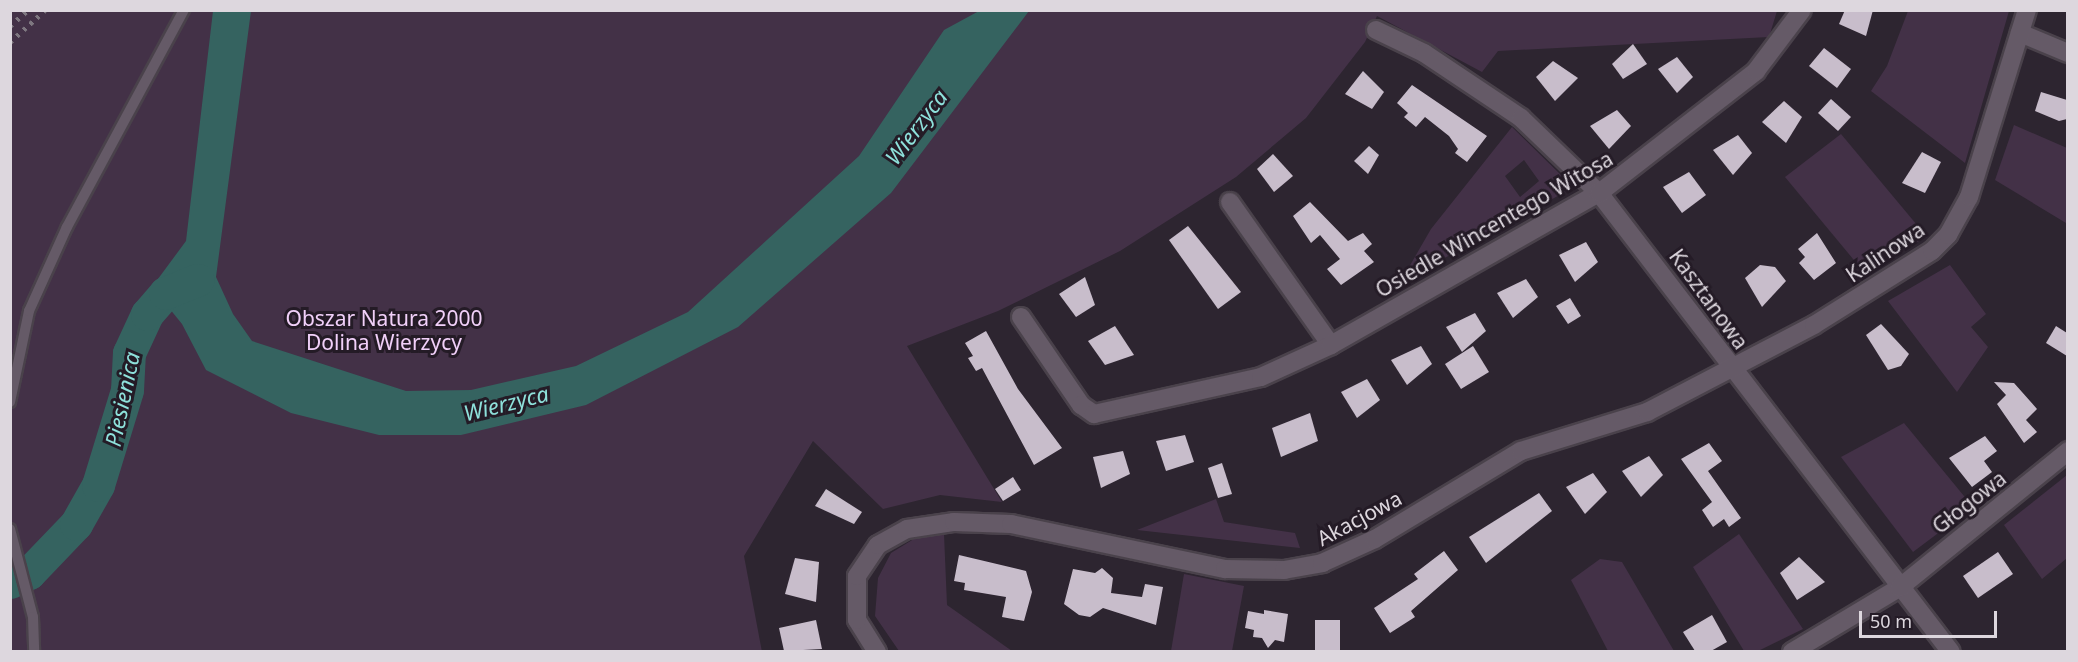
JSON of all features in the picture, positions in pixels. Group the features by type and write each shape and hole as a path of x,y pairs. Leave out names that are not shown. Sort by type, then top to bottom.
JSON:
{"street":[{"name":"Osiedle Wincentego Witosa","path":"1021,317 1081,405 1094,414 1261,377 1331,345 1599,193 1756,71 1802,10"},
{"name":"Kalinowa","path":"1731,369 1814,325 1932,250 1948,235 1969,197 2027,10"},
{"name":"Kasztanowa","path":"1376,30 1424,53 1521,118 1599,193 1899,588 1951,651"},
{"path":"2020,33 2067,53"},
{"path":"1230,202 1331,345"},
{"name":"Akacjowa","path":"877,651 856,620 857,576 865,559 891,536 954,522 1044,529 1225,569 1284,570 1322,563 1376,539 1521,451 1647,412 1731,369"},
{"name":"Głogowa","path":"1792,651 1899,588 2067,451"}],"lane":[{"path":"10,402 29,311 67,227 184,10"},
{"path":"10,529 33,617 34,651"}],"green space":[{"name":"Obszar Natura 2000 Dolina Wierzycy","path":"10,11 1777,11 1769,37 1498,51 1482,72 1377,16 1365,42 1306,118 1236,177 1120,251 998,311 907,346 1002,502 940,495 883,509 813,441 744,556 762,652 11,651"},
{"path":"1908,11 2009,11 1965,163 1871,91 1887,66"},
{"path":"2014,125 2067,148 2066,223 1995,180"},
{"path":"1512,127 1564,178 1565,192 1430,266 1405,274 1431,229","holes":["1524,160 1539,181 1520,197 1505,176"]},
{"path":"1841,134 1927,237 1863,271 1785,177"},
{"path":"1950,265 1986,314 1971,327 1988,347 1957,392 1888,301"},
{"path":"1904,423 1973,507 1913,552 1841,457"},
{"path":"2067,475 2067,558 2042,579 2004,525"},
{"path":"1216,499 1224,522 1295,533 1300,548 1137,530"},
{"path":"944,534 947,605 1012,651 899,651 875,616 878,578 891,553 917,537"},
{"path":"1739,534 1803,629 1758,651 1744,651 1693,567"},
{"path":"1600,559 1622,562 1674,651 1608,651 1571,580"},
{"path":"1184,574 1244,586 1232,651 1171,651"}],"water":[{"name":"Wierzyca","path":"213,11 251,11 216,277 233,314 252,341 406,391 471,390 576,366 688,312 859,156 944,30 979,11 1029,11 891,193 738,327 586,405 461,435 379,435 291,413 206,370 182,324 152,287 186,241"}],"building":[{"path":"1845,10 1873,10 1866,36 1839,24"},
{"path":"1633,44 1647,64 1623,79 1612,64"},
{"path":"1824,48 1851,69 1837,88 1809,66"},
{"path":"1677,57 1693,77 1677,93 1658,69"},
{"path":"1553,61 1578,78 1555,101 1536,77"},
{"path":"1363,71 1384,92 1372,109 1345,94"},
{"path":"1412,85 1487,136 1467,162 1455,153 1458,149 1449,136 1425,117 1416,127 1404,117 1408,113 1397,103"},
{"path":"2041,92 2067,100 2067,119 2059,121 2035,111"},
{"path":"1831,99 1851,117 1838,131 1818,113"},
{"path":"1784,101 1802,117 1786,143 1762,122"},
{"path":"1617,110 1631,126 1609,149 1590,126"},
{"path":"1738,135 1752,153 1733,175 1713,150"},
{"path":"1369,146 1379,155 1368,174 1354,161"},
{"path":"1922,152 1941,162 1925,193 1902,183"},
{"path":"1273,154 1293,176 1274,192 1257,169"},
{"path":"1689,172 1706,195 1682,213 1663,187"},
{"path":"1310,202 1348,241 1363,233 1372,244 1364,251 1374,262 1341,285 1327,269 1340,259 1320,235 1311,243 1293,216"},
{"path":"1188,226 1241,292 1218,309 1169,240"},
{"path":"1817,233 1836,263 1814,280 1799,263 1805,257 1798,249"},
{"path":"1586,242 1598,262 1575,282 1559,255"},
{"path":"1760,265 1775,267 1786,281 1762,307 1745,278"},
{"path":"1085,277 1095,305 1076,317 1059,294"},
{"path":"1526,279 1538,297 1513,318 1497,293"},
{"path":"1570,298 1581,316 1568,324 1556,306"},
{"path":"1475,313 1486,331 1462,352 1446,327"},
{"path":"1881,324 1909,354 1901,366 1888,370 1866,335"},
{"path":"1115,326 1134,355 1105,365 1088,341"},
{"path":"2056,326 2067,333 2067,356 2046,343"},
{"path":"986,331 1018,389 1062,448 1034,465 982,368 976,371 968,358 973,356 965,343"},
{"path":"1421,346 1432,364 1407,385 1391,360"},
{"path":"1473,346 1489,372 1461,389 1445,364"},
{"path":"1367,379 1380,400 1357,418 1341,392"},
{"path":"1994,382 2014,383 2037,409 2026,420 2037,432 2024,443 1997,404 2006,395"},
{"path":"1310,413 1318,441 1281,457 1272,428"},
{"path":"1185,435 1194,462 1166,471 1156,441"},
{"path":"1985,436 1997,451 1984,461 1992,472 1972,487 1949,458"},
{"path":"1709,443 1722,461 1708,471 1741,518 1729,527 1724,519 1713,527 1702,510 1712,502 1681,459"},
{"path":"1123,451 1130,474 1101,488 1093,457"},
{"path":"1649,456 1663,475 1641,497 1622,471"},
{"path":"1222,463 1232,494 1218,498 1208,468"},
{"path":"1593,473 1607,492 1585,514 1566,487"},
{"path":"1013,477 1021,490 1003,501 995,489"},
{"path":"826,489 862,512 854,524 815,506"},
{"path":"1539,493 1552,511 1486,563 1469,537"},
{"path":"1444,551 1458,570 1411,611 1415,617 1390,633 1374,608 1418,579 1414,574"},
{"path":"1998,552 2013,574 1978,598 1963,576"},
{"path":"959,555 1026,571 1032,592 1024,621 1002,617 1006,597 964,590 965,583 954,581"},
{"path":"1799,557 1825,582 1797,600 1780,573"},
{"path":"795,558 819,562 816,602 785,594"},
{"path":"1102,568 1113,578 1111,593 1142,597 1145,584 1163,587 1156,625 1103,608 1090,617 1079,615 1064,604 1073,569 1095,573"},
{"path":"1264,610 1288,614 1284,642 1275,640 1268,648 1262,638 1253,637 1254,630 1245,628 1248,611 1264,614"},
{"path":"1712,615 1727,642 1711,651 1695,651 1683,632"},
{"path":"816,620 822,649 784,651 779,628"},
{"path":"1315,620 1340,620 1340,651 1315,651"}],"waterway":[{"name":"Piesienica","path":"10,582 29,573 76,524 98,485 127,390 129,353 147,314 165,293 197,280"}],"railway":[{"path":"10,26 28,10"},
{"path":"10,42 45,10"}]}
